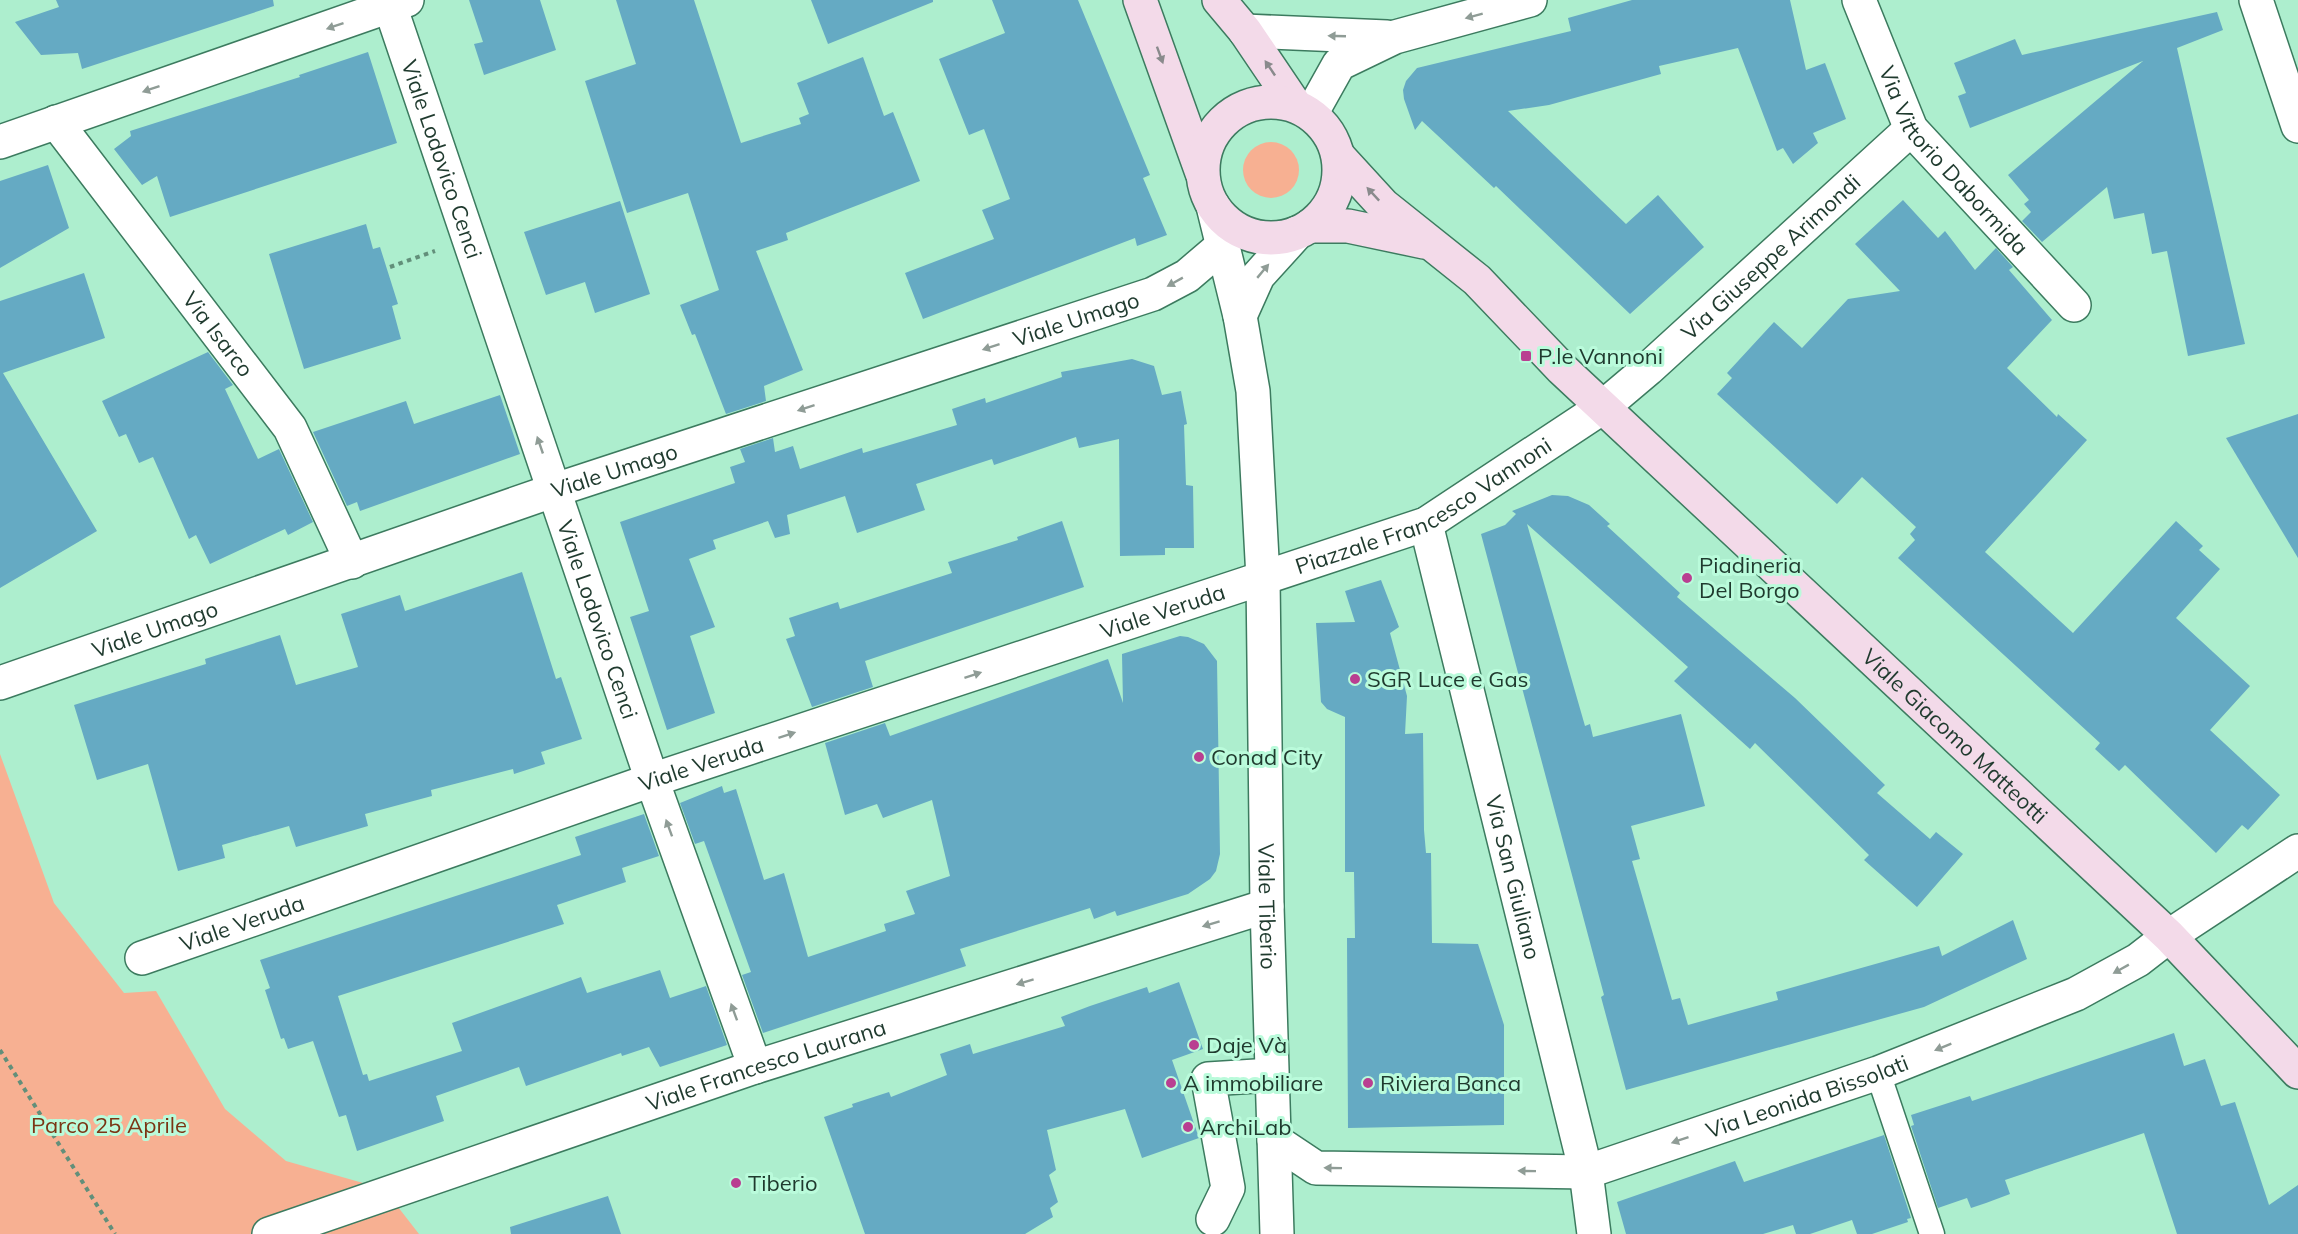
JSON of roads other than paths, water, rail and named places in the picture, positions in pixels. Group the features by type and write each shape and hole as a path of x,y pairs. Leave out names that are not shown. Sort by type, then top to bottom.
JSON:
{"main road":[{"path":"1140,0 1202,173 1205,190 1223,219 1250,235 1266,238 1304,230 1348,226 1434,244"},
{"path":"1219,0 1303,109 1324,125 1333,141 1338,157 1337,189 1322,216 1304,230"},
{"path":"1202,173 1204,150 1214,130 1230,113 1251,104 1273,101 1303,109"},
{"path":"1338,157 1383,205 1477,280 1562,369 1602,407"},
{"name":"Viale Giacomo Matteotti","path":"1602,407 2169,936 2298,1072"}],"street":[{"path":"1303,109 1339,64 1395,37 1530,0"},
{"name":"Via Vittorio Dabormida","path":"1858,0 1911,129 2074,305"},
{"path":"2256,0 2298,126"},
{"path":"0,142 396,2"},
{"name":"Viale Lodovico Cenci","path":"396,2 652,780 755,1067"},
{"path":"1245,31 1395,37"},
{"name":"Via Isarco","path":"57,122 290,428 352,562"},
{"name":"Via Giuseppe Arimondi","path":"1602,407 1648,369 1911,129"},
{"name":"Piazzale Francesco Vannoni","path":"1213,206 1221,247 1240,316 1253,392 1263,579 1426,524 1602,407"},
{"path":"1240,316 1258,276 1304,230"},
{"name":"Viale Umago","path":"0,683 555,490 1153,294 1187,276 1221,247"},
{"name":"Via San Giuliano","path":"1426,524 1586,1172 1594,1234"},
{"name":"Viale Veruda","path":"142,958 652,780 1263,579"},
{"name":"Viale Tiberio","path":"1263,579 1267,906 1277,1234"},
{"name":"Via Leonida Bissolati","path":"1274,1140 1316,1168 1586,1172 1878,1073 2076,994 2138,960 2169,936 2298,850"},
{"name":"Viale Francesco Laurana","path":"268,1234 755,1067 1267,906"},
{"path":"1213,1219 1228,1188 1208,1079 1257,1076"}],"lane":[{"path":"1878,1073 1932,1234"}],"place":[{"name":"P.le Vannoni","path":"1526,356"},
{"name":"Piadineria Del Borgo","path":"1687,578"},
{"name":"SGR Luce e Gas","path":"1355,679"},
{"name":"Conad City","path":"1199,757"},
{"name":"Daje Và","path":"1194,1045"},
{"name":"A immobiliare","path":"1171,1083"},
{"name":"Riviera Banca","path":"1368,1083"},
{"name":"ArchiLab","path":"1188,1127"},
{"name":"Tiberio","path":"736,1183"}],"park label":[{"name":"Parco 25 Aprile","path":"109,1125"}]}
